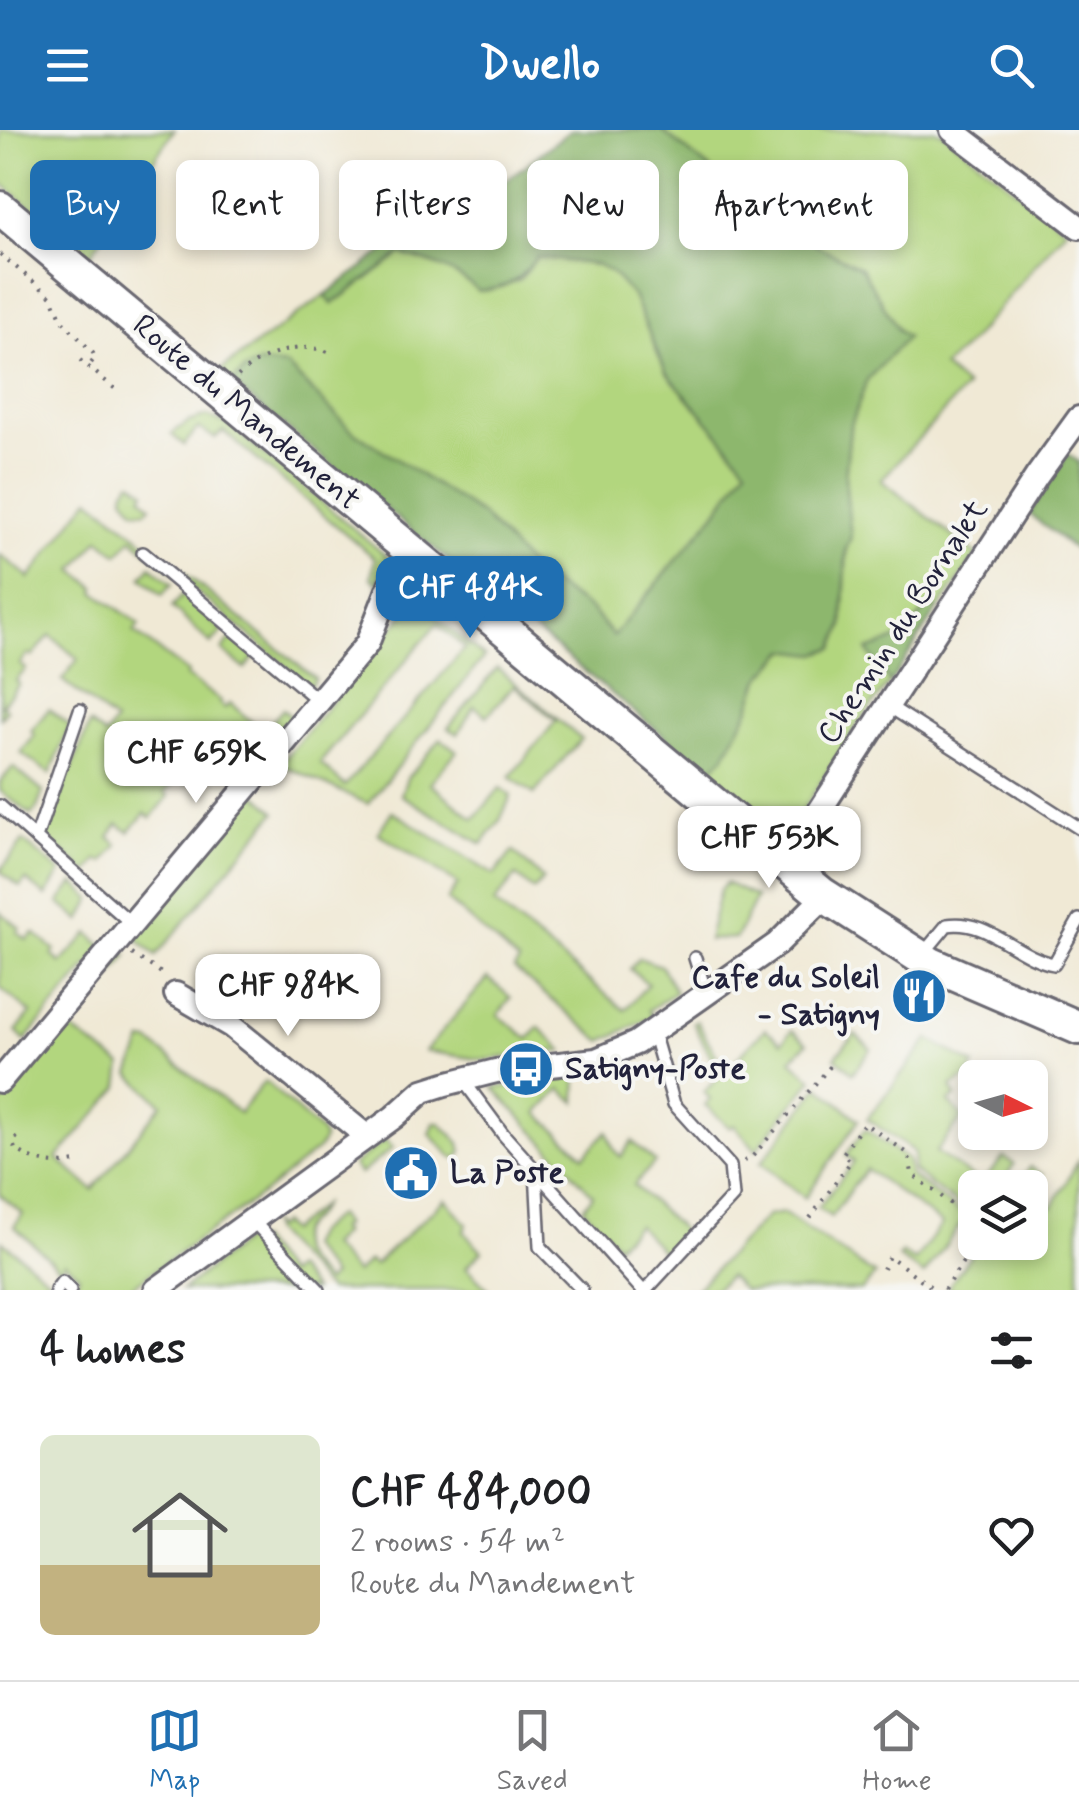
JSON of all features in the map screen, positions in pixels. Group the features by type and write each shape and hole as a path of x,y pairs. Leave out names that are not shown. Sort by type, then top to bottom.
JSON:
{"street":[{"path":"952,130 1079,228"},
{"name":"Route du Mandement","path":"0,208 822,894 920,957 968,982 1079,1028"},
{"name":"Chemin du Bornalet","path":"785,864 1079,418"},
{"path":"0,1081 366,644 390,586 414,553"},
{"path":"156,1290 423,1092 496,1071 596,1060 653,1032 777,944 822,894"},
{"path":"176,994 231,1026 365,1135"}],"lane":[{"path":"143,553 318,700"},
{"path":"887,706 1079,828"},
{"path":"36,838 80,710"},
{"path":"0,806 132,924"},
{"path":"920,957 946,925 961,922 974,925 1036,961 1054,964 1079,920"},
{"path":"695,958 706,993"},
{"path":"463,1080 502,1134 644,1290 733,1196 730,1166 674,1104 653,1032"},
{"path":"536,1170 540,1247 582,1290"},
{"path":"250,1219 320,1290"},
{"path":"56,1290 62,1282 70,1290"}],"path":[{"path":"0,254 52,298 62,320 93,353 95,358 88,368"},
{"path":"222,393 245,370 290,350 312,346 330,354"},
{"path":"80,360 119,392"},
{"path":"116,943 168,978 176,994"},
{"path":"730,1166 751,1158 835,1061"},
{"path":"810,1218 851,1162 842,1155 864,1123 909,1154 912,1174 958,1209"},
{"path":"17,1137 14,1149 48,1166 75,1162"},
{"path":"884,1269 889,1256 935,1290"},
{"path":"944,1290 964,1260"}],"green space":[{"path":"0,130 174,130 154,160 30,160 30,207 0,182"},
{"path":"571,130 661,130 698,160 679,160 679,250 826,250 861,268 899,331 907,337 867,380 850,428 845,477 851,537 846,549 843,627 834,648 816,654 786,650 760,679 749,710 724,757 708,772 231,383 259,363 287,366 350,429 482,515 536,573 592,611 613,636 715,514 747,467 666,372 633,296 612,273 598,265 537,257 512,282 478,291 452,272 401,254 332,304 325,295 386,250 507,250 507,180 527,164 527,250 659,250 659,160 532,160"},
{"path":"661,130 935,130 944,133 1066,229 966,346 943,367 966,387 881,480 977,555 937,611 931,602 904,633 868,650 891,681 858,724 800,815 776,826 708,772 724,757 749,710 760,679 787,650 816,654 834,648 843,627 850,537 845,477 850,428 867,380 907,337 899,331 861,268 826,250 908,250 908,160 698,160"},
{"path":"401,254 452,272 478,291 520,280 537,257 598,265 612,273 633,296 666,372 747,467 715,514 613,636 592,611 536,573 482,515 350,429 287,366 245,370 231,383 221,370 325,295 333,304"},
{"path":"207,416 228,424 389,558 378,583 371,578 375,558 223,431 215,438 198,428 184,445 171,434 188,422"},
{"path":"1067,454 1079,462 1079,553 1029,514"},
{"path":"132,481 145,491 142,496 151,506 146,511 135,510 124,497"},
{"path":"90,498 315,678 310,686 132,538 118,554 99,539 74,570 96,588 95,592 139,624 134,632 188,673 186,676 225,708 230,703 263,732 283,709 293,718 246,776 227,759 220,766 193,745 184,756 191,762 165,793 169,796 151,818 145,813 129,832 118,824 109,837 118,845 88,873 48,840 45,832 90,724 105,736 115,722 62,680 78,659 50,635 32,657 28,654 20,664 26,669 2,705 7,710 0,718 0,555 28,580"},
{"path":"151,566 172,584 162,595 142,577"},
{"path":"182,595 223,631 211,644 172,607"},
{"path":"416,600 484,657 368,804 280,764","holes":["437,624 465,648 345,786 320,763"]},
{"path":"931,602 937,611 890,683 867,650 905,633"},
{"path":"232,638 255,656 245,669 222,650"},
{"path":"497,668 581,739 534,794 510,777 556,721 514,685 487,716 474,706 458,734 448,728"},
{"path":"49,709 70,726 50,774 21,753 35,735 31,731"},
{"path":"441,739 457,751 430,783 474,819 500,788 511,796 482,844 401,795 407,778"},
{"path":"13,767 43,792 31,815 0,791 0,782"},
{"path":"254,792 276,812 156,956 134,936"},
{"path":"392,811 494,875 513,851 543,879 534,890 516,876 494,903 625,1010 648,984 630,969 639,958 661,966 676,992 649,1010 653,1017 602,1041 514,969 519,962 447,900 458,884 378,833"},
{"path":"23,841 61,872 46,896 26,880 20,887 0,871"},
{"path":"74,883 92,899 81,921 59,903"},
{"path":"726,883 756,897 736,938 708,940 720,889"},
{"path":"0,912 20,928 17,932 27,940 34,933 55,950 52,955 61,963 89,933 104,947 25,1041 16,1032 31,1013 0,988"},
{"path":"122,951 128,955 69,1028 122,1065 119,1088 57,1158 93,1190 162,1104 130,1074 143,1041 150,1042 239,1113 265,1081 324,1139 319,1148 264,1193 127,1290 86,1290 76,1282 79,1275 64,1262 60,1269 14,1226 23,1214 0,1195 0,1099"},
{"path":"488,978 511,998 498,1015 529,1039 539,1027 563,1050 484,1060 425,1051"},
{"path":"697,1021 725,1071 765,1029 782,1042 792,1030 807,1043 791,1060 813,1079 756,1150 734,1125 730,1128 705,1105 710,1099 704,1092 720,1076 693,1022"},
{"path":"855,1034 871,1049 853,1073 835,1057"},
{"path":"929,1039 965,1060 958,1060 958,1083 951,1087 956,1096 949,1102 958,1112 958,1123 936,1152 962,1170 958,1170 958,1205 913,1171 914,1152 867,1119"},
{"path":"577,1074 576,1102 561,1089 538,1113 584,1156 607,1131 621,1157 632,1141 655,1162 634,1185 687,1235 667,1256 637,1225 617,1245 583,1208 593,1195 494,1088"},
{"path":"819,1086 859,1120 805,1198 761,1163"},
{"path":"434,1123 440,1123 460,1143 462,1152 457,1158 430,1134"},
{"path":"865,1129 908,1160 910,1175 958,1211 958,1228 924,1275 898,1257 902,1253 915,1261 942,1224 866,1169 831,1217 818,1208 854,1162 846,1155"},
{"path":"385,1140 393,1148 360,1174 353,1165"},
{"path":"1004,1157 1014,1164 1010,1170 992,1170"},
{"path":"1079,1160 1079,1290 946,1290 967,1260 1048,1260 1048,1204 1052,1207"},
{"path":"445,1199 467,1224 464,1232 482,1251 466,1267 489,1290 328,1290 272,1231 271,1224 276,1228 281,1223 289,1231 322,1205 302,1228 298,1247 326,1282 332,1276 308,1246 315,1233 337,1215 344,1225 339,1229 343,1233 330,1246 356,1273 369,1261 374,1265"},
{"path":"783,1213 875,1275 862,1290 743,1290 729,1276 714,1290 695,1290 767,1216"},
{"path":"250,1236 255,1242 259,1240 287,1275 295,1269 313,1290 182,1290"},
{"path":"2,1241 49,1279 39,1290 0,1290"}],"place":[{"name":"Cafe du Soleil - Satigny","path":"919,996"},
{"name":"Satigny-Poste","path":"526,1069"},
{"name":"La Poste","path":"411,1173"}]}
